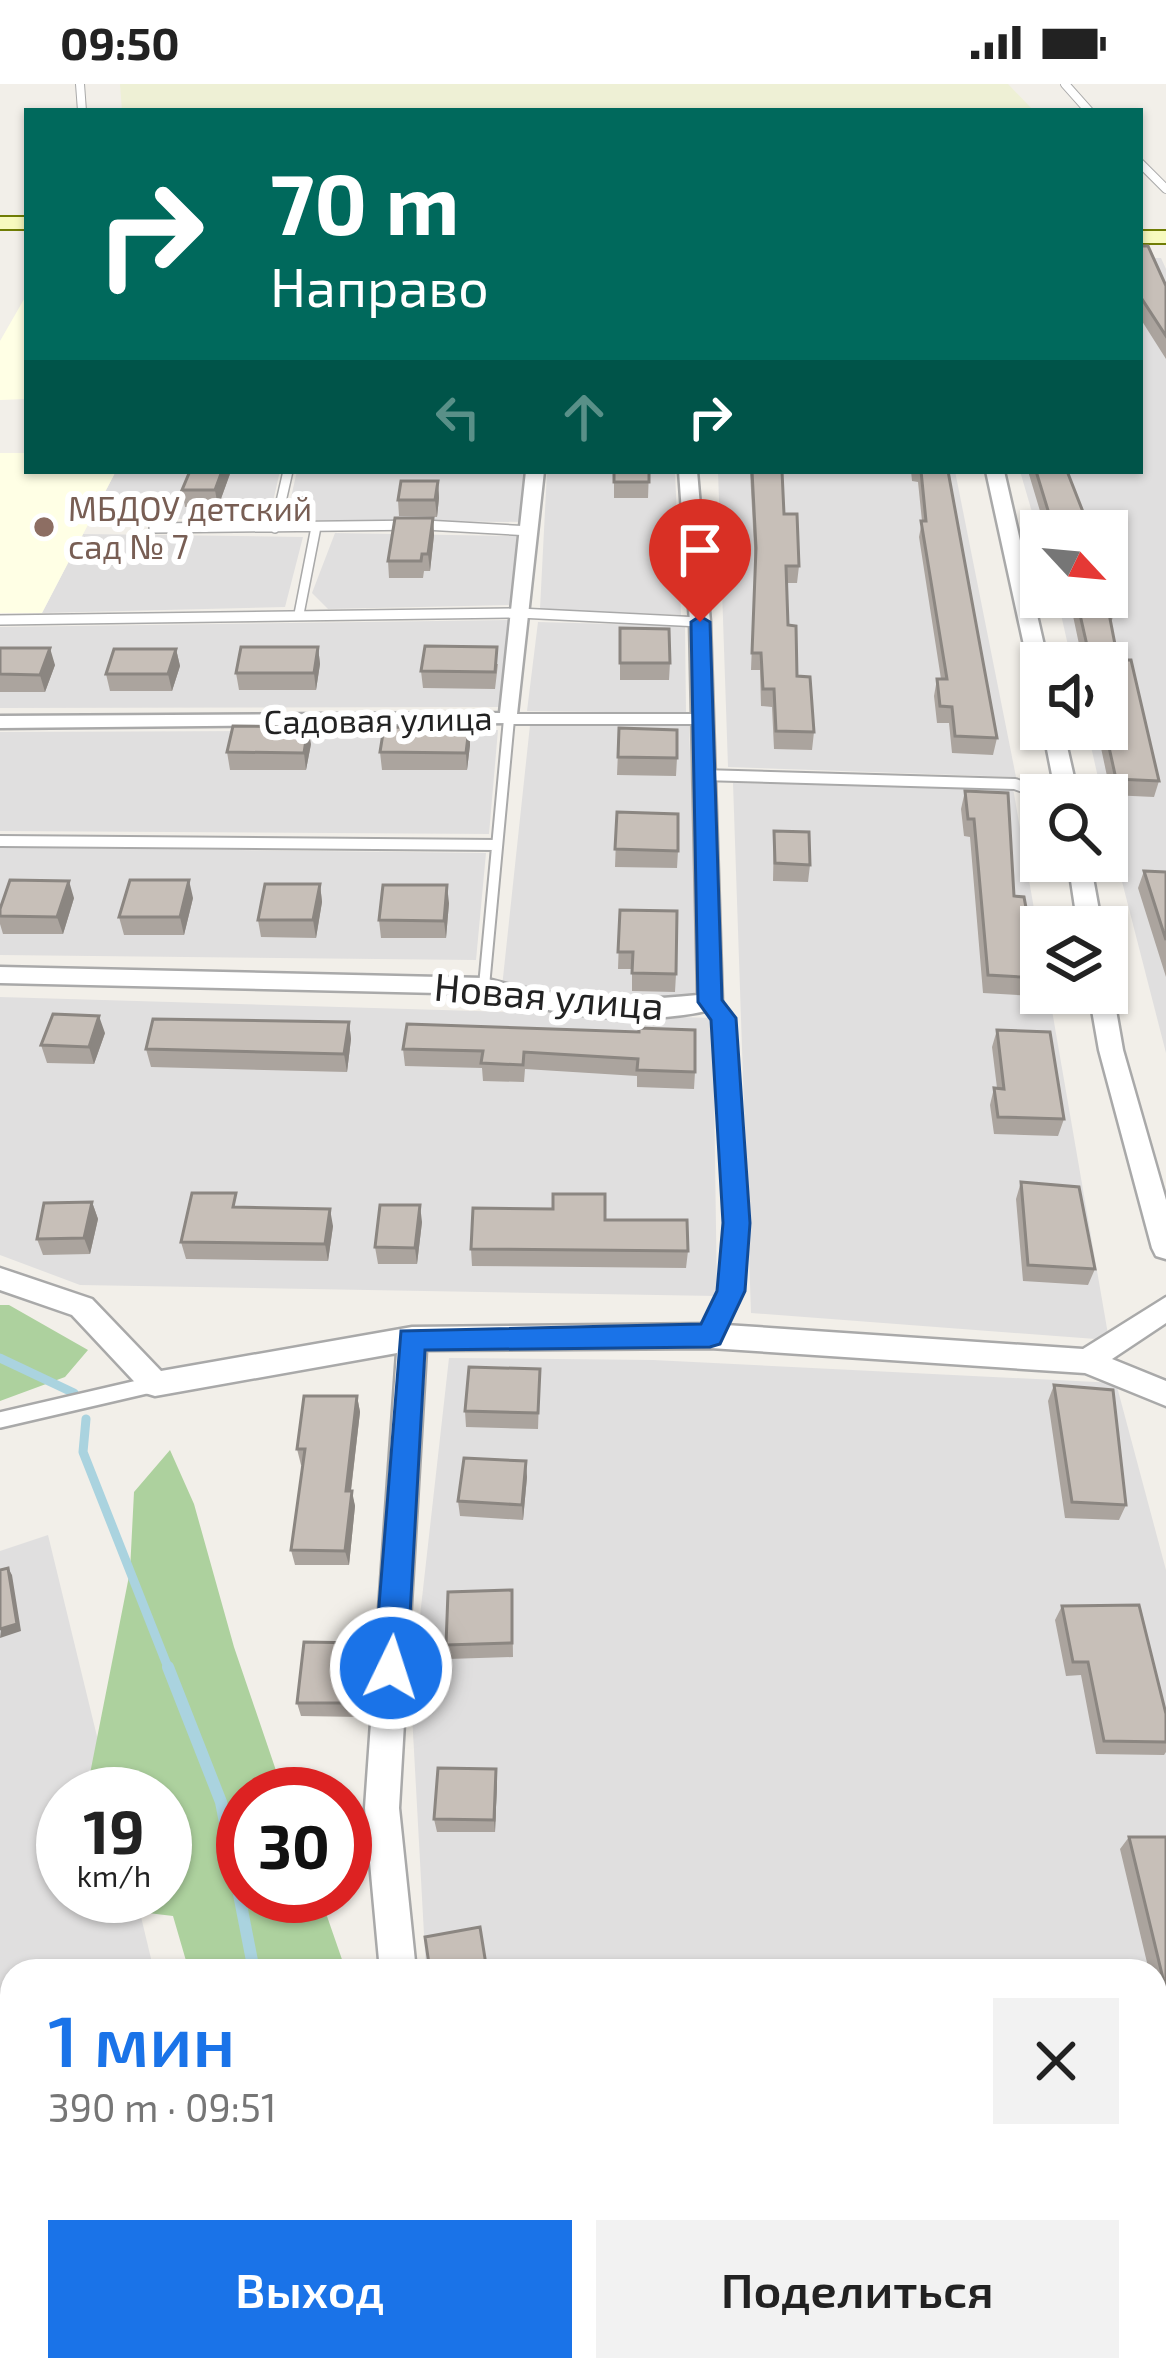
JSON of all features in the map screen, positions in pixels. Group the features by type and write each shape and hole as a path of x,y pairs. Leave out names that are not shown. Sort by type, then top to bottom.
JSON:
{"street":[{"name":"Садовая улица","path":"0,722 508,719 536,474"},
{"name":"Новая улица","path":"0,975 484,986 508,994 653,1010 710,1002 700,622 688,474"},
{"path":"996,474 1033,642"},
{"path":"1105,1014 1166,1248"},
{"path":"0,1279 82,1307 155,1384 412,1339 710,1336 1087,1361 1166,1394"},
{"path":"1087,1361 1166,1308"},
{"path":"397,1959 382,1808 412,1339"}],"lane":[{"path":"1065,84 1086,108"},
{"path":"1143,166 1166,189"},
{"path":"275,528 287,474"},
{"path":"154,528 425,525 531,531"},
{"path":"299,614 316,527"},
{"path":"0,620 519,613 700,622"},
{"path":"484,986 508,719 700,719"},
{"path":"702,775 1020,786"},
{"path":"0,841 497,845"},
{"path":"710,1002 723,1018 736,1223 731,1291 710,1336"},
{"path":"0,1420 155,1384"}],"shaded area":[{"path":"120,84 1008,84 1031,108 122,108"},
{"path":"1143,258 1161,258 1166,269 1166,1053 1122,882 1128,882 1128,774 1097,774 1092,750 1128,750 1128,642 1067,642 1062,618 1128,618 1128,510 1031,510 1021,474 1143,474"},
{"path":"24,299 24,399 0,400 0,341"},
{"name":"МБДОУ детский сад № 7","path":"0,453 24,453 24,474 114,474 42,613 0,613"},
{"path":"114,474 279,474 269,519 91,519"},
{"path":"296,474 529,474 524,522 298,520 287,515"},
{"path":"547,474 675,474 681,615 540,609"},
{"path":"718,474 956,474 1016,777 728,767"},
{"path":"335,533 517,536 511,605 328,609 312,593"},
{"path":"83,534 303,537 285,607 42,613"},
{"path":"510,620 505,707 0,708 0,627"},
{"path":"538,622 685,626 686,713 527,711"},
{"path":"530,725 689,726 699,991 668,1002 502,987"},
{"path":"498,730 489,834 0,831 0,732"},
{"path":"733,783 1013,788 1020,828 1020,882 1029,882 1034,906 1020,906 1020,1014 1053,1014 1109,1340 751,1313"},
{"path":"0,847 486,853 476,960 0,955"},
{"path":"0,997 713,1018 717,1296 80,1285 0,1255"},
{"path":"449,1358 653,1360 1116,1383 1166,1570 1166,1959 425,1959 411,1696"},
{"path":"48,1535 104,1767 36,1767 36,1923 142,1923 151,1959 0,1959 0,1551"}],"green space":[{"path":"0,1305 9,1305 88,1350 65,1377 0,1401"},
{"path":"170,1450 194,1504 234,1647 275,1767 216,1767 216,1923 329,1923 342,1959 186,1959 175,1923 192,1923 192,1767 91,1767 130,1571 134,1492"}],"building":[{"path":"1143,246 1148,246 1166,286 1166,336 1143,301"},
{"path":"189,474 221,474 215,490 182,490"},
{"path":"614,474 649,474 649,482 614,482"},
{"path":"752,474 782,474 784,514 797,514 799,566 786,566 788,625 796,626 797,676 810,677 814,732 776,731 774,689 763,689 761,653 752,653 756,548"},
{"path":"921,474 949,474 997,738 955,736 952,707 940,706 937,679 947,679 921,521 926,521"},
{"path":"1037,474 1068,474 1082,510 1048,510"},
{"path":"401,481 438,481 435,500 398,500"},
{"path":"395,518 433,518 428,554 422,554 421,561 388,561"},
{"path":"1081,618 1110,618 1115,642 1086,642"},
{"path":"620,628 669,629 670,663 620,663"},
{"path":"425,646 497,647 495,672 421,671"},
{"path":"241,647 318,647 314,673 236,673"},
{"path":"0,648 50,648 40,675 0,674"},
{"path":"114,649 176,649 168,674 106,674"},
{"path":"1131,660 1159,781 1115,774 1110,750 1128,750"},
{"path":"233,726 308,727 304,753 227,752"},
{"path":"384,727 469,728 466,753 380,752"},
{"path":"619,728 677,730 677,758 618,757"},
{"path":"965,791 1008,793 1014,896 1024,897 1026,906 1020,906 1020,977 988,975 974,819 968,819"},
{"path":"617,812 678,814 678,851 615,849"},
{"path":"774,831 809,832 810,865 775,863"},
{"path":"1144,871 1166,872 1166,940"},
{"path":"10,880 69,881 57,917 0,916"},
{"path":"130,880 189,880 180,917 119,917"},
{"path":"265,884 320,884 313,920 258,920"},
{"path":"383,885 447,885 444,921 379,920"},
{"path":"620,910 677,911 676,974 632,973 633,952 618,952"},
{"path":"53,1014 99,1016 89,1047 41,1045"},
{"path":"153,1019 349,1022 344,1054 146,1049"},
{"path":"407,1024 695,1030 695,1072 637,1070 638,1059 524,1052 523,1065 481,1063 483,1051 403,1049"},
{"path":"997,1030 1050,1032 1064,1119 998,1117 994,1088 1004,1089"},
{"path":"1021,1182 1079,1187 1095,1269 1028,1265"},
{"path":"192,1193 236,1193 233,1207 330,1209 325,1244 181,1242"},
{"path":"553,1194 605,1194 605,1220 687,1220 688,1251 471,1249 473,1208 553,1209"},
{"path":"92,1202 84,1238 37,1239 44,1203"},
{"path":"380,1205 420,1205 415,1248 375,1247"},
{"path":"469,1367 540,1369 538,1413 465,1411"},
{"path":"1054,1385 1113,1390 1126,1505 1072,1502"},
{"path":"304,1396 357,1396 346,1491 352,1491 345,1551 291,1550 305,1449 297,1449"},
{"path":"464,1458 526,1461 522,1505 458,1501"},
{"path":"8,1568 17,1624 0,1629 0,1570"},
{"path":"512,1590 512,1643 446,1645 448,1592"},
{"path":"1139,1605 1166,1714 1166,1742 1104,1741 1088,1662 1073,1662 1062,1606"},
{"path":"304,1642 364,1643 357,1703 297,1703"},
{"path":"438,1768 496,1769 494,1820 434,1819"},
{"path":"1129,1837 1166,1837 1166,1959 1158,1959"},
{"path":"480,1927 485,1959 428,1959 425,1937"}],"waterway":[{"path":"0,1358 74,1393"},
{"path":"86,1419 83,1452 169,1670"},
{"path":"168,1667 221,1802 252,1959"}],"place":[{"name":"МБДОУ детский сад № 7","path":"44,527"}],"route":[{"path":"391,1668 412,1339 710,1336 731,1291 736,1223 723,1018 710,1002 700,622"}]}
